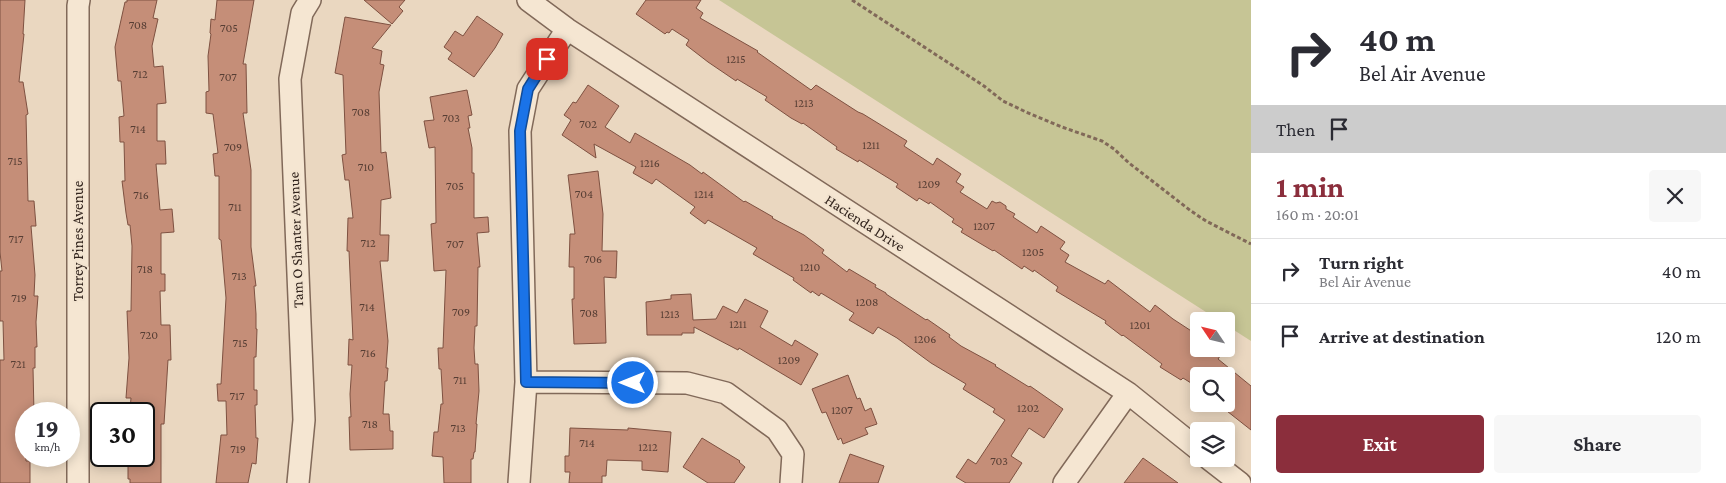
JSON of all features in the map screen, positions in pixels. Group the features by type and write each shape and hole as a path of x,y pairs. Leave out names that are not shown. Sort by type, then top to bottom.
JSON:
{"street":[{"name":"Torrey Pines Avenue","path":"78,483 79,0"},
{"name":"Tam O Shanter Avenue","path":"298,483 304,420 290,79 302,13 310,0"},
{"name":"Hacienda Drive","path":"528,0 567,29 1128,393 1190,443"},
{"path":"519,483 526,382 520,131 528,89 567,29"},
{"path":"526,382 687,383 726,393 777,430 793,454 791,483"},
{"path":"1064,483 1128,393"},
{"path":"1219,467 1240,483"}],"path":[{"path":"852,0 1004,100 1062,127 1102,141 1191,211 1206,221 1251,244"}],"shaded area":[{"path":"719,0 1251,0 1251,341 1235,331 1235,312 1206,312"}],"building":[{"path":"0,0 25,0 19,82 23,82 28,114 26,115 28,201 34,201 36,226 31,226 35,275 34,296 38,296 37,347 35,347 35,368 33,368 34,402 15,402 15,467 30,467 30,483 0,483 0,360 4,360 3,321 0,321 0,271 2,271 0,252"},
{"path":"127,0 157,0 153,18 158,19 152,46 154,67 163,66 166,103 157,104 157,141 165,141 166,164 156,164 160,210 172,209 174,232 161,233 161,274 165,274 165,291 160,291 161,325 170,325 171,360 168,360 164,424 161,424 161,483 130,483 130,479 128,479 128,467 155,467 155,402 131,402 131,398 126,398 129,358 127,311 131,311 132,246 122,181 125,181 124,142 120,142 119,117 124,116 121,81 118,81 115,47 125,2"},
{"path":"217,0 254,0 243,64 246,64 247,113 243,113 251,170 251,247 256,286 254,286 257,329 256,357 254,357 254,390 257,390 257,405 255,405 256,438 258,438 256,464 252,463 248,483 216,483 221,435 227,435 226,401 218,401 217,384 221,384 226,298 221,240 219,239 219,176 215,176 213,154 218,153 213,114 206,113 206,92 209,91 208,56 211,19 215,20"},
{"path":"364,0 405,0 399,7 403,11 392,24"},
{"path":"646,0 701,0 696,8 703,13 700,18 758,51 811,90 816,85 907,141 904,146 933,165 937,158 961,174 956,182 964,187 960,192 987,209 992,201 1000,202 1006,206 1006,209 1015,214 1013,217 1037,233 1041,226 1065,242 1060,249 1069,255 1065,262 1105,284 1108,280 1150,312 1155,305 1190,330 1190,358 1219,358 1228,367 1190,367 1190,382 1183,378 1181,380 1160,367 1162,364 1105,323 1106,321 1056,291 1058,287 1034,270 1033,272 1024,266 1022,269 994,250 961,232 963,229 952,222 954,219 930,202 929,204 919,198 917,201 896,187 898,184 859,160 858,162 836,149 837,147 803,123 791,118 765,100 767,97 737,79 736,81 708,62 686,45 689,40 672,29 669,33 665,34 636,14"},
{"path":"477,16 503,34 474,77 448,59 452,53 444,47 455,31 463,36"},
{"path":"345,17 391,25 372,48 382,51 380,64 384,65 379,92 381,153 386,152 391,198 381,200 380,235 389,235 388,261 380,261 388,341 386,368 388,368 387,381 385,381 383,414 389,414 390,431 393,431 393,449 350,450 349,417 351,417 352,365 348,365 349,339 353,340 349,251 347,251 348,218 353,218 349,180 345,180 342,155 346,154 343,75 335,73"},
{"path":"588,85 619,106 605,127 630,143 635,133 702,174 703,172 744,202 804,235 824,250 822,253 847,272 849,269 876,285 875,287 950,335 949,337 961,346 1030,386 1063,409 1044,438 1029,428 1011,456 1022,463 1009,483 966,483 956,477 968,459 976,464 1005,420 993,412 995,409 963,389 966,384 878,327 873,334 849,320 854,313 821,293 819,296 812,291 811,293 793,280 794,278 753,254 757,248 708,220 705,224 690,213 695,207 656,179 652,184 633,173 636,167 594,144 596,158 562,135 571,120 564,115 573,102 576,103"},
{"path":"467,90 472,115 468,116 470,128 468,128 472,148 472,173 474,173 474,218 488,217 489,232 477,233 480,267 478,267 477,326 475,326 474,348 475,364 478,364 479,391 475,452 473,459 471,459 471,483 444,483 443,457 432,456 434,432 438,432 441,404 443,404 438,348 443,348 446,270 434,271 431,224 436,223 435,147 429,148 424,121 434,120 430,97"},
{"path":"598,171 603,214 602,251 617,251 616,278 604,277 606,343 574,344 572,299 574,299 574,267 569,267 570,234 575,234 568,175"},
{"path":"691,294 693,320 716,319 723,306 737,313 745,299 768,311 760,327 792,346 795,340 818,354 801,385 739,348 738,350 694,327 694,333 647,335 646,302 671,299 671,295"},
{"path":"1235,373 1251,386 1251,430 1228,412 1235,412"},
{"path":"848,375 857,399 860,398 865,411 871,408 877,424 865,428 868,434 843,444 841,438 838,440 826,412 822,413 812,389"},
{"path":"570,428 628,430 628,428 671,432 668,472 642,470 642,461 607,460 606,476 602,476 602,483 569,483 570,472 565,472 565,456 569,456"},
{"path":"702,438 740,461 745,467 734,483 708,483 683,467"},
{"path":"850,454 884,466 878,483 839,483"},
{"path":"1143,458 1178,483 1124,483"}],"route":[{"path":"547,59 528,89 520,131 526,382 633,383"}]}
